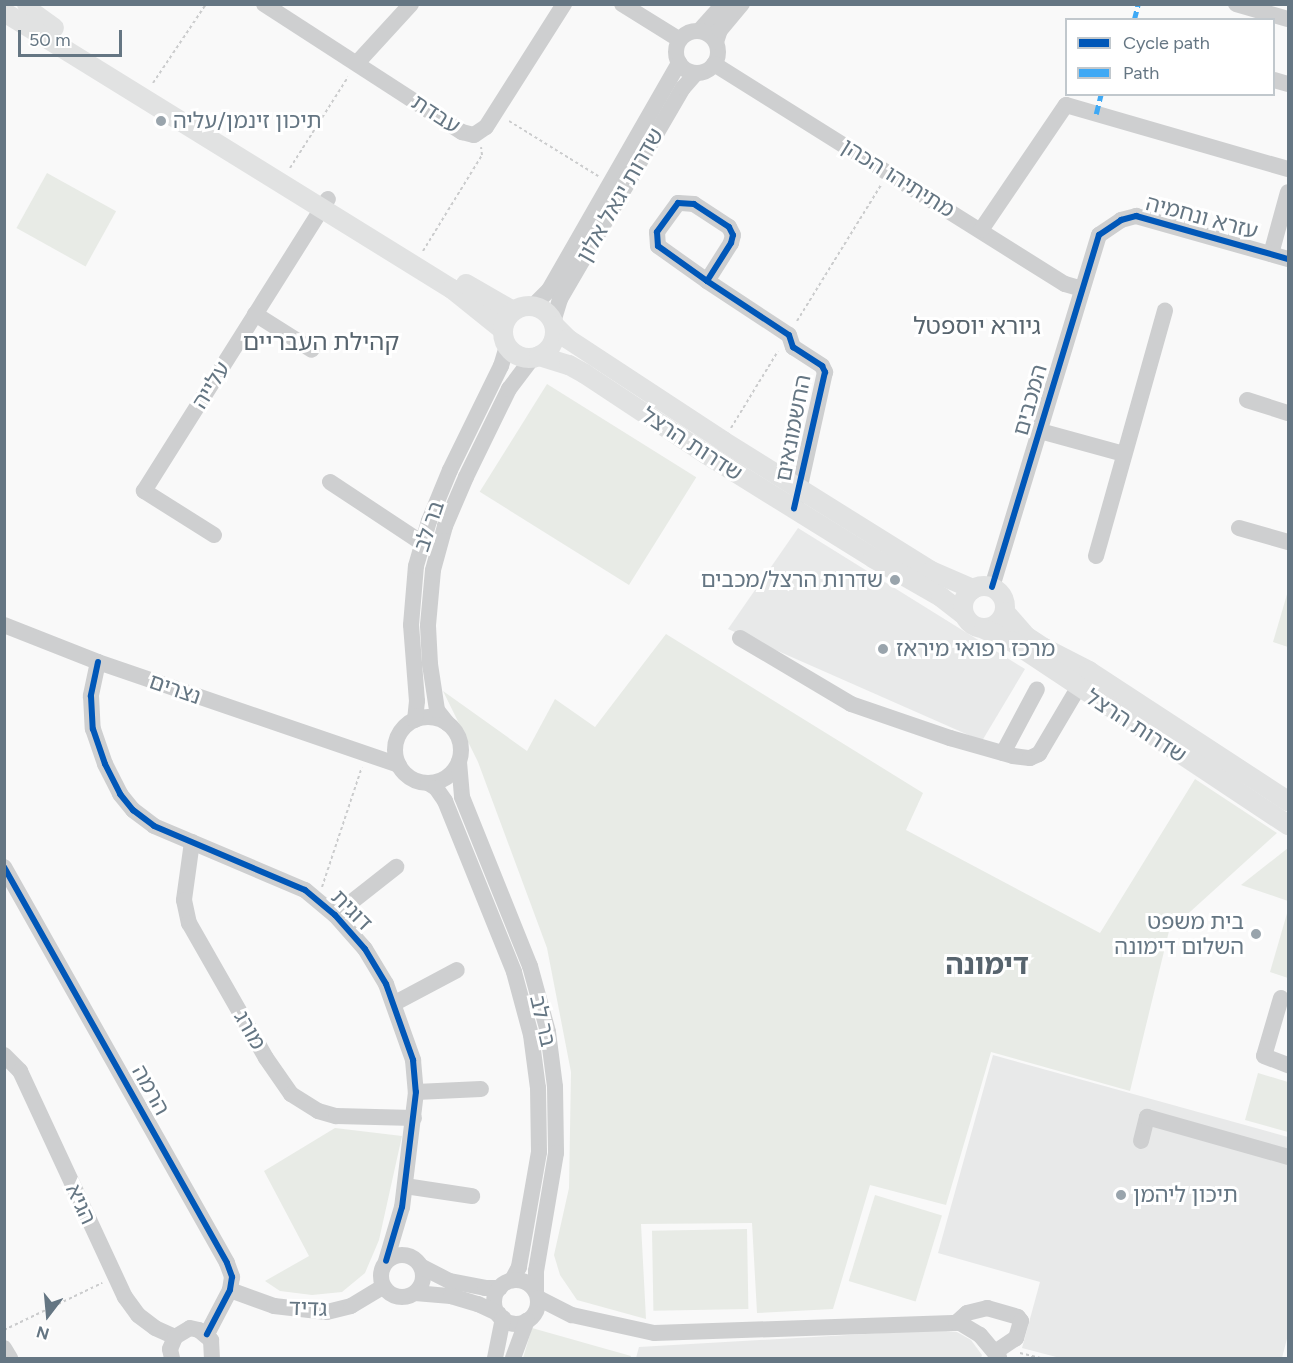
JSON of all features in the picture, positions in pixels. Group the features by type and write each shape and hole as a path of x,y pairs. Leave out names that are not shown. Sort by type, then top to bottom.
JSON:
{"main road":[{"path":"4,8 13,4"},
{"path":"27,4 41,20 287,173 325,204 452,289 505,338 516,354 536,357 550,347 555,333 554,324 546,312 533,306 513,311 504,323 505,338"},
{"path":"4,12 325,204 513,311"},
{"name":"שדרות הרצל","path":"554,324 568,339 723,441 931,571 983,588"},
{"name":"שדרות הרצל","path":"536,357 557,361 585,374 794,508 941,597 964,615"},
{"path":"983,588 1004,600 1005,612 998,624 984,629 972,625 964,615 965,598 983,588"},
{"name":"שדרות הרצל","path":"1005,612 1027,636 1044,648 1089,671 1288,801"},
{"name":"שדרות הרצל","path":"984,629 1011,642 1288,825"}],"street":[{"name":"עבדת","path":"264,4 462,132 479,134 496,113 564,4"},
{"path":"357,63 411,4"},
{"path":"621,4 680,40"},
{"path":"699,31 723,4"},
{"path":"716,42 706,33 699,31 686,34 680,40 676,51 679,63 696,73 706,71 714,64 718,55 716,42 720,30 742,4"},
{"path":"1236,4 1288,19"},
{"name":"שדרות יגאל אלון","path":"533,306 549,290 679,63"},
{"name":"מתיתיהו הכהן","path":"714,64 1065,284 1082,289"},
{"name":"שדרות יגאל אלון","path":"554,324 560,299 683,88 696,73"},
{"path":"981,230 1066,105 1288,169"},
{"path":"1271,254 1287,202"},
{"path":"707,281 731,243 733,235 729,227 694,204 678,203 657,232 658,246 707,281 789,335"},
{"name":"עלייה","path":"214,535 144,491 325,204"},
{"name":"עזרא ונחמיה","path":"1108,227 1136,216 1288,259"},
{"name":"המכבים","path":"983,588 1040,431 1093,249 1099,235 1108,227"},
{"path":"1096,556 1165,310"},
{"path":"255,314 312,350"},
{"name":"החשמונאים","path":"789,335 793,347 822,366 825,372 794,508"},
{"name":"בר לב","path":"415,720 417,701 411,625 416,566 422,543 450,470 501,366 505,338"},
{"name":"בר לב","path":"447,723 437,710 430,664 428,625 433,570 445,526 466,477 509,389 536,357"},
{"path":"1247,400 1288,412"},
{"path":"1040,431 1124,454"},
{"path":"330,482 422,543"},
{"path":"1239,528 1288,542"},
{"name":"נצרים","path":"4,625 98,662 366,756 399,765"},
{"path":"740,638 851,704 1003,753 1030,758 1039,754 1078,688"},
{"name":"דוגית","path":"98,662 91,696 93,729 105,764 120,794 133,810 154,826 305,890 335,915 365,949 395,1003 413,1060 416,1092 402,1207 402,1232 417,1262"},
{"path":"1003,753 1037,689"},
{"path":"433,718 447,723 458,735 461,745 459,762 450,776 428,783 407,776 396,756 397,740 404,727 415,720 433,718"},
{"name":"נצרים","path":"347,749 373,749 397,740"},
{"name":"בר לב","path":"459,762 462,797 530,966 548,1032 555,1087 556,1153 536,1270 537,1294"},
{"name":"בר לב","path":"428,783 436,788 445,801 514,972 531,1035 538,1088 539,1152 519,1267 506,1284"},
{"name":"מורג","path":"192,842 184,900 189,923 266,1058 291,1094 318,1111 336,1116 414,1118"},
{"name":"הרמה","path":"4,867 227,1263 232,1277 230,1290"},
{"path":"335,915 396,867"},
{"path":"395,1003 457,970"},
{"path":"1281,998 1264,1056 1288,1065"},
{"name":"הגיא","path":"4,1055 20,1071 124,1297 138,1315 156,1328 175,1337"},
{"path":"416,1092 481,1089"},
{"path":"1141,1141 1147,1117 1288,1157"},
{"path":"405,1186 472,1196"},
{"name":"דוגית","path":"386,1261 402,1207"},
{"path":"572,1316 537,1294 526,1282 485,1288 450,1281 417,1262 398,1255 386,1261 380,1273 383,1287 401,1298 415,1293 451,1296 478,1304 518,1323 529,1319 572,1316 654,1333 956,1323 969,1327 980,1335 997,1355 1017,1338 1021,1329 1021,1321 1018,1317 987,1308 967,1313 956,1323"},
{"path":"415,1293 423,1281 417,1262"},
{"path":"495,1359 501,1316 495,1300 506,1284"},
{"name":"גדיד","path":"230,1290 274,1306 327,1312 351,1306 383,1287"},
{"path":"207,1334 230,1290"},
{"path":"513,1359 529,1319 538,1305 537,1294"},
{"path":"172,1359 170,1349 175,1337 190,1328 207,1334 213,1346 212,1359"},
{"path":"4,1348 10,1359"}],"path":[{"path":"150,88 206,4"},
{"path":"287,173 357,63"},
{"path":"496,113 611,184"},
{"path":"420,256 482,155 479,134"},
{"path":"723,441 880,187"},
{"path":"318,901 366,756"},
{"path":"4,1330 115,1276"}],"shaded area":[{"path":"47,173 116,211 86,266 16,228"},
{"path":"547,384 696,477 629,585 480,492"},
{"name":"מרכז רפואי מיראז","path":"798,528 1025,669 982,741 728,629"},
{"path":"1288,591 1288,647 1273,642"},
{"path":"666,634 923,793 906,830 1100,933 1195,779 1277,833 1169,931 1130,1091 991,1052 946,1205 870,1185 833,1309 757,1313 752,1223 641,1224 646,1319 577,1300 560,1275 554,1255 569,1188 571,1072 547,948 478,762 443,691 527,751 555,699 595,727"},
{"path":"1288,848 1288,901 1241,885"},
{"path":"1288,910 1288,978 1270,972"},
{"name":"תיכון ליהמן","path":"993,1055 1288,1137 1288,1335 1282,1358 1060,1358 1022,1348 1040,1282 938,1253"},
{"path":"1258,1073 1288,1082 1288,1132 1245,1120"},
{"path":"335,1128 402,1136 379,1240 365,1273 342,1292 312,1295 280,1291 265,1281 309,1256 264,1171"},
{"path":"875,1195 942,1215 916,1302 849,1281"},
{"path":"747,1229 748,1309 653,1311 652,1231"},
{"path":"532,1328 631,1356 630,1358 523,1358"},
{"path":"935,1330 957,1332 971,1340 982,1355 981,1358 636,1358 639,1347"}],"marked path":[{"path":"1134,18 1138,4"},
{"path":"1096,114 1100,96"}],"cycle path":[{"path":"707,281 731,243 733,235 729,227 694,204 678,203 657,232 658,246 707,281 789,335 793,347 822,366 825,372 794,509"},
{"path":"992,587 1099,235 1121,220 1136,216 1288,259"},
{"path":"98,662 91,696 93,729 105,764 120,794 133,810 154,826 305,890 335,915 365,949 386,984 413,1060 416,1092 402,1207 386,1261"},
{"path":"4,867 227,1263 232,1277 230,1290 207,1334"}],"place":[{"name":"תיכון זינמן/עליה","path":"161,121"},
{"name":"שדרות הרצל/מכבים","path":"895,580"},
{"name":"מרכז רפואי מיראז","path":"883,649"},
{"name":"בית משפט השלום דימונה","path":"1256,934"},
{"name":"תיכון ליהמן","path":"1121,1195"}],"district":[{"name":"גיורא יוספטל","path":"977,326"},
{"name":"קהילת העבריים","path":"321,342"},
{"name":"דימונה","path":"987,964"}]}
